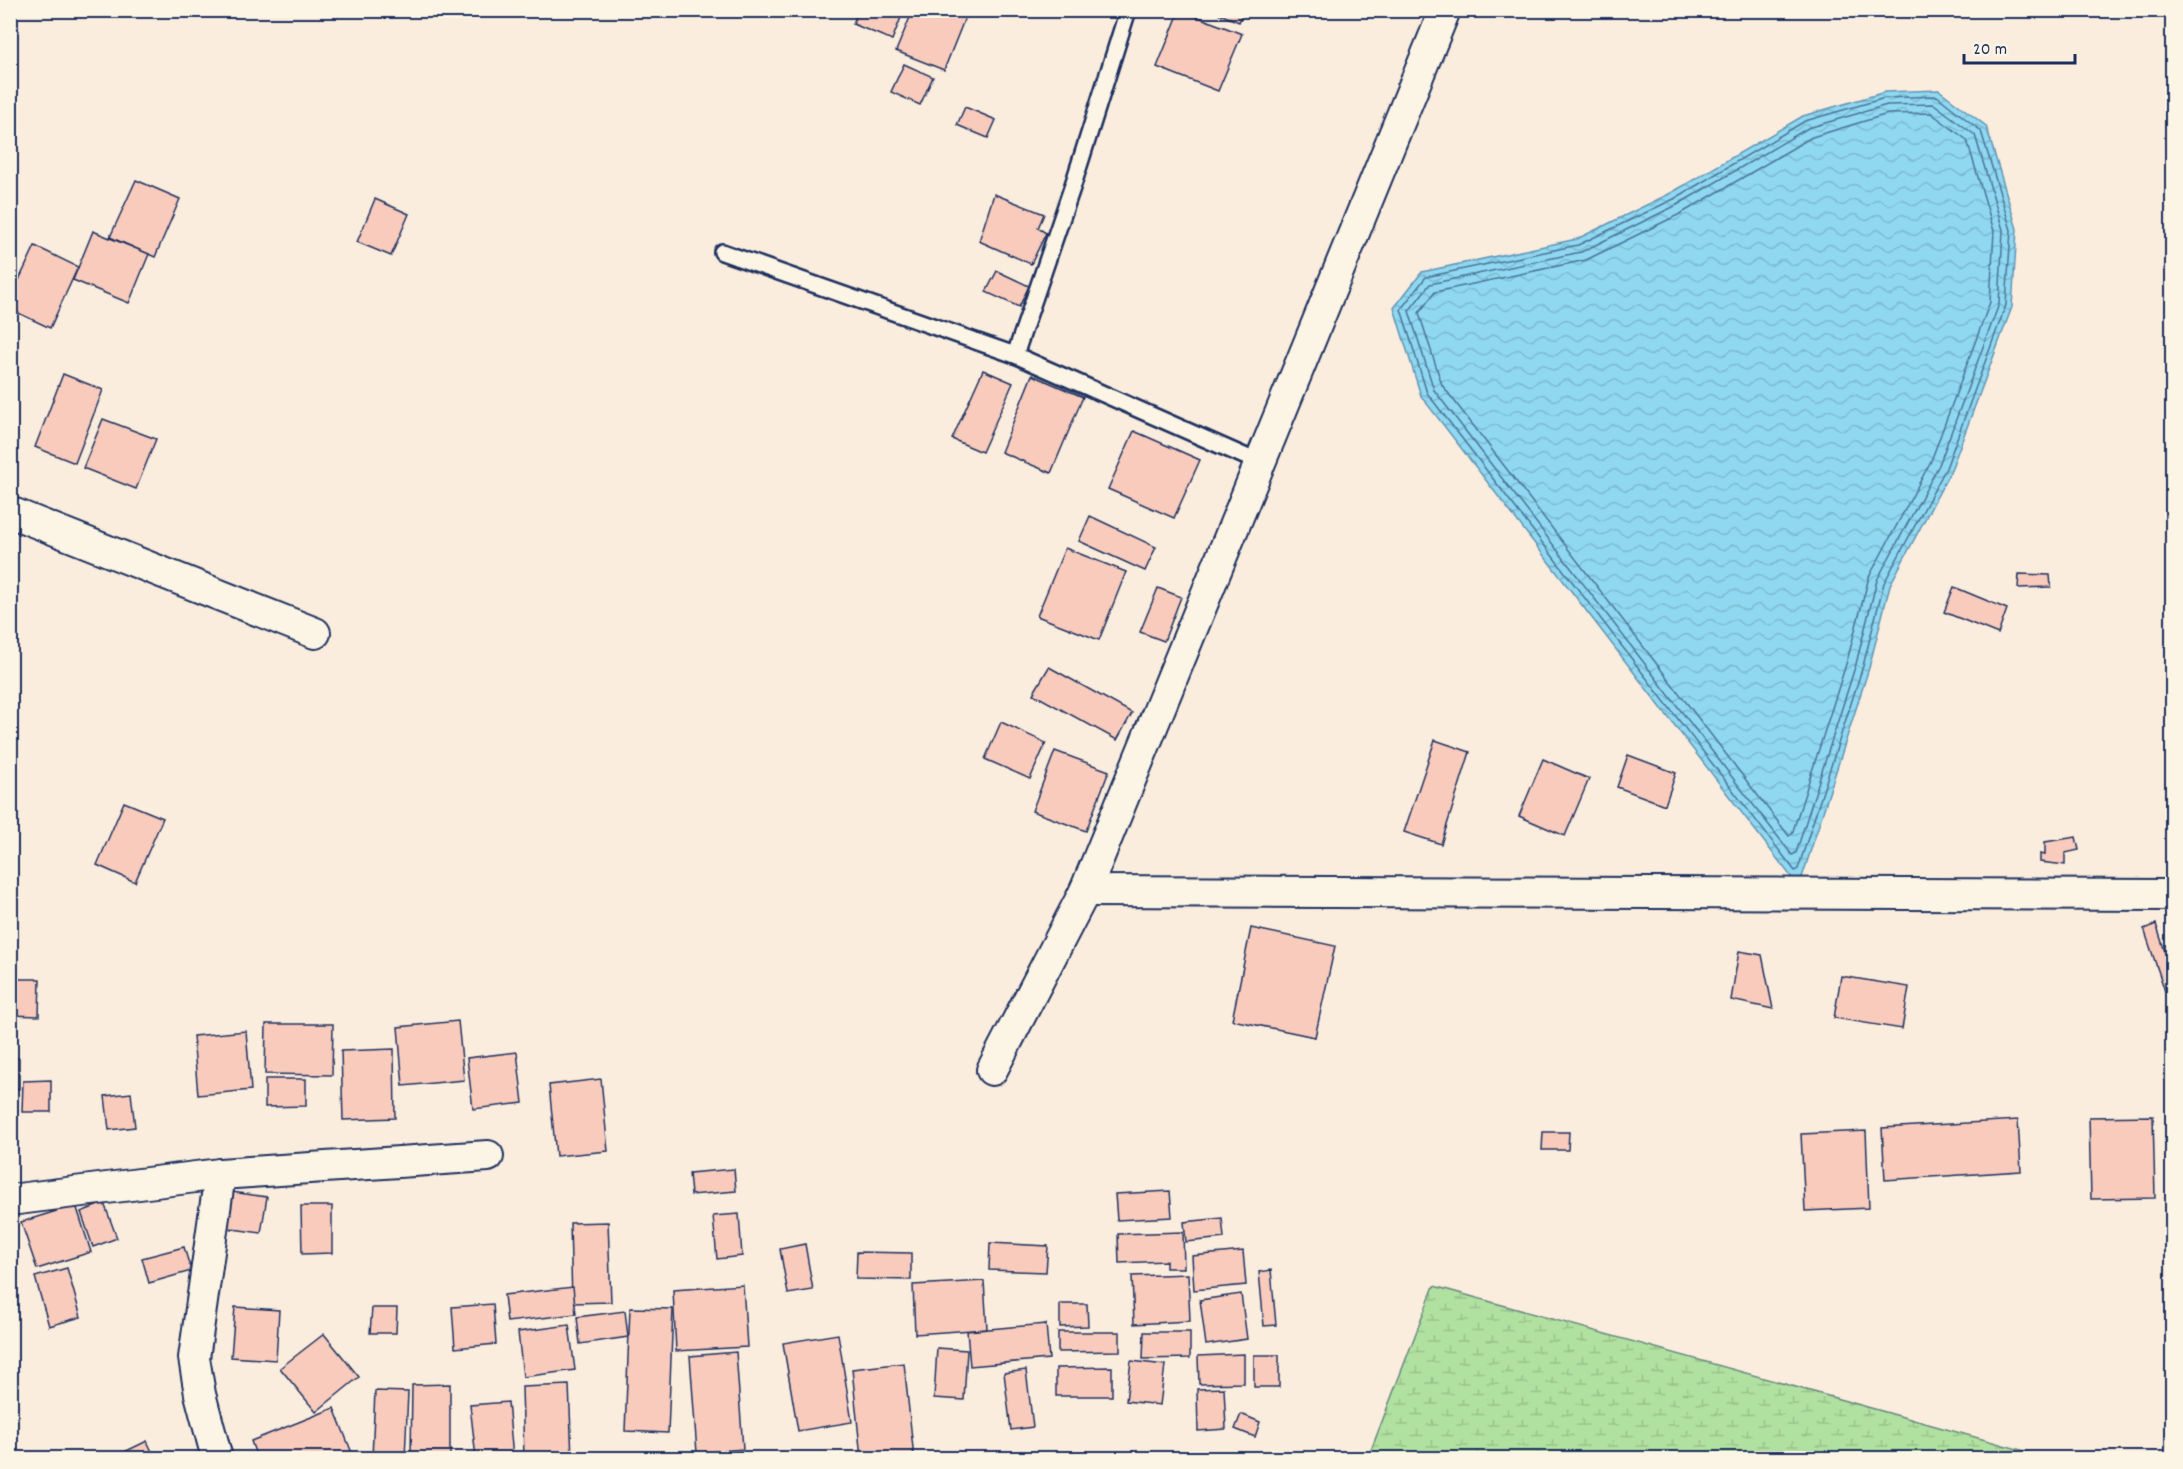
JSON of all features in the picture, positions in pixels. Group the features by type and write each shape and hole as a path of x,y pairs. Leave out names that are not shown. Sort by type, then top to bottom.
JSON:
{"street":[{"path":"992,1070 1085,891 1445,10"},
{"path":"10,512 315,633"},
{"path":"1085,891 2172,895"},
{"path":"10,1200 220,1174 488,1156"},
{"path":"217,1458 200,1394 194,1359 220,1174"}],"lane":[{"path":"1015,356 1073,185 1128,10"},
{"path":"722,252 1015,356 1260,463"}],"green space":[{"path":"1434,1286 2050,1458 1368,1458"}],"water":[{"path":"1939,90 1986,126 2017,229 2012,307 1951,470 1890,585 1869,668 1799,887 1421,396 1394,308 1422,272 1577,239 1671,193 1803,116 1885,92"}],"building":[{"path":"858,10 904,10 892,40 853,24"},
{"path":"913,10 968,10 944,70 896,51"},
{"path":"1180,10 1242,34 1218,91 1157,67"},
{"path":"1210,10 1244,10 1239,22"},
{"path":"904,64 933,77 920,105 891,92"},
{"path":"965,107 996,120 988,138 957,125"},
{"path":"136,180 180,199 155,257 110,237"},
{"path":"994,194 1044,214 1038,228 1046,233 1031,264 979,241"},
{"path":"375,199 409,214 391,256 357,242"},
{"path":"93,231 149,254 129,303 73,280"},
{"path":"35,246 78,267 50,328 10,309 10,299"},
{"path":"997,271 1029,286 1019,307 986,292"},
{"path":"983,370 1013,383 982,452 952,439"},
{"path":"63,374 103,390 75,463 35,447"},
{"path":"1032,375 1083,397 1051,473 1001,452"},
{"path":"103,419 156,439 136,489 83,468"},
{"path":"1134,431 1200,460 1174,518 1108,489"},
{"path":"1090,516 1156,547 1145,571 1079,541"},
{"path":"1065,548 1126,572 1099,640 1037,616"},
{"path":"2019,574 2050,575 2051,587 2018,588"},
{"path":"1954,587 2007,609 1998,634 1944,612"},
{"path":"1158,588 1181,597 1164,641 1140,632"},
{"path":"1049,667 1132,713 1117,740 1033,694"},
{"path":"1001,722 1046,743 1030,779 985,759"},
{"path":"1435,740 1470,752 1441,844 1404,832"},
{"path":"1055,751 1109,771 1086,831 1032,811"},
{"path":"1628,755 1676,773 1665,805 1617,787"},
{"path":"1543,759 1589,779 1565,836 1519,816"},
{"path":"124,802 163,818 135,882 97,865"},
{"path":"2076,837 2079,850 2065,853 2065,865 2040,862 2040,854 2045,855 2045,842"},
{"path":"2156,924 2172,973 2172,989 2165,991 2144,929"},
{"path":"1251,928 1335,946 1315,1037 1232,1020"},
{"path":"1739,951 1762,955 1773,1009 1731,1000"},
{"path":"1841,976 1909,987 1902,1029 1834,1018"},
{"path":"10,979 40,979 39,1016 10,1015"},
{"path":"458,1021 464,1080 403,1086 398,1027"},
{"path":"266,1024 333,1024 332,1075 265,1074"},
{"path":"246,1031 251,1090 198,1095 193,1036"},
{"path":"394,1049 395,1118 343,1120 341,1051"},
{"path":"517,1052 523,1103 473,1109 467,1058"},
{"path":"10,1058 19,1058 19,1089 10,1088"},
{"path":"265,1079 306,1079 306,1106 265,1107"},
{"path":"601,1079 608,1151 556,1156 549,1085"},
{"path":"51,1080 51,1112 22,1112 23,1081"},
{"path":"131,1093 135,1127 109,1130 105,1096"},
{"path":"2153,1116 2155,1198 2091,1199 2089,1117"},
{"path":"2018,1120 2021,1171 1885,1180 1882,1128"},
{"path":"1866,1131 1869,1208 1805,1211 1801,1134"},
{"path":"1543,1132 1569,1132 1568,1150 1542,1150"},
{"path":"734,1169 736,1191 691,1195 689,1173"},
{"path":"1170,1191 1172,1217 1117,1220 1115,1194"},
{"path":"232,1192 267,1197 261,1233 226,1228"},
{"path":"104,1203 117,1238 93,1247 81,1212"},
{"path":"76,1205 91,1252 37,1269 21,1222"},
{"path":"301,1206 332,1206 332,1253 302,1254"},
{"path":"739,1214 742,1256 717,1259 713,1216"},
{"path":"1222,1218 1224,1238 1186,1242 1184,1222"},
{"path":"608,1222 611,1302 572,1303 570,1223"},
{"path":"1183,1232 1184,1268 1166,1268 1166,1261 1119,1263 1118,1234"},
{"path":"990,1243 1048,1246 1046,1272 989,1270"},
{"path":"805,1244 813,1290 788,1294 780,1249"},
{"path":"184,1247 191,1271 149,1283 142,1258"},
{"path":"1243,1251 1246,1285 1194,1290 1192,1256"},
{"path":"857,1252 911,1253 911,1280 856,1279"},
{"path":"67,1268 81,1317 49,1326 35,1277"},
{"path":"1271,1270 1276,1325 1264,1326 1259,1272"},
{"path":"1188,1274 1190,1321 1134,1324 1132,1276"},
{"path":"984,1281 987,1329 915,1334 913,1285"},
{"path":"743,1285 747,1347 676,1351 673,1290"},
{"path":"573,1287 576,1314 507,1322 504,1295"},
{"path":"1241,1294 1247,1339 1206,1345 1200,1300"},
{"path":"493,1304 496,1344 455,1348 452,1307"},
{"path":"1060,1304 1087,1304 1088,1326 1060,1327"},
{"path":"235,1307 279,1310 276,1360 231,1357"},
{"path":"372,1308 397,1308 396,1333 370,1333"},
{"path":"630,1308 673,1309 668,1433 625,1431"},
{"path":"625,1311 628,1337 580,1344 577,1317"},
{"path":"1046,1324 1049,1359 970,1366 967,1331"},
{"path":"569,1325 575,1370 523,1377 518,1332"},
{"path":"1058,1332 1120,1332 1120,1351 1058,1352"},
{"path":"1144,1332 1190,1332 1190,1358 1143,1359"},
{"path":"324,1334 359,1377 316,1412 280,1368"},
{"path":"838,1334 852,1422 798,1431 783,1343"},
{"path":"937,1348 967,1350 964,1400 934,1398"},
{"path":"736,1352 743,1449 697,1453 690,1356"},
{"path":"1244,1354 1244,1383 1199,1384 1198,1356"},
{"path":"1254,1355 1279,1355 1279,1387 1254,1387"},
{"path":"1131,1361 1165,1365 1160,1405 1126,1401"},
{"path":"904,1363 914,1458 861,1458 852,1369"},
{"path":"1112,1367 1112,1396 1056,1396 1056,1368"},
{"path":"1026,1370 1033,1427 1011,1430 1004,1373"},
{"path":"450,1384 450,1458 411,1458 412,1385"},
{"path":"569,1385 572,1458 524,1458 522,1387"},
{"path":"1224,1388 1226,1429 1198,1431 1197,1389"},
{"path":"375,1391 408,1392 405,1458 372,1458"},
{"path":"508,1402 513,1458 476,1458 470,1405"},
{"path":"334,1408 354,1458 257,1458 251,1441"},
{"path":"1241,1414 1260,1422 1255,1437 1235,1429"},
{"path":"147,1441 155,1458 112,1458"}]}
